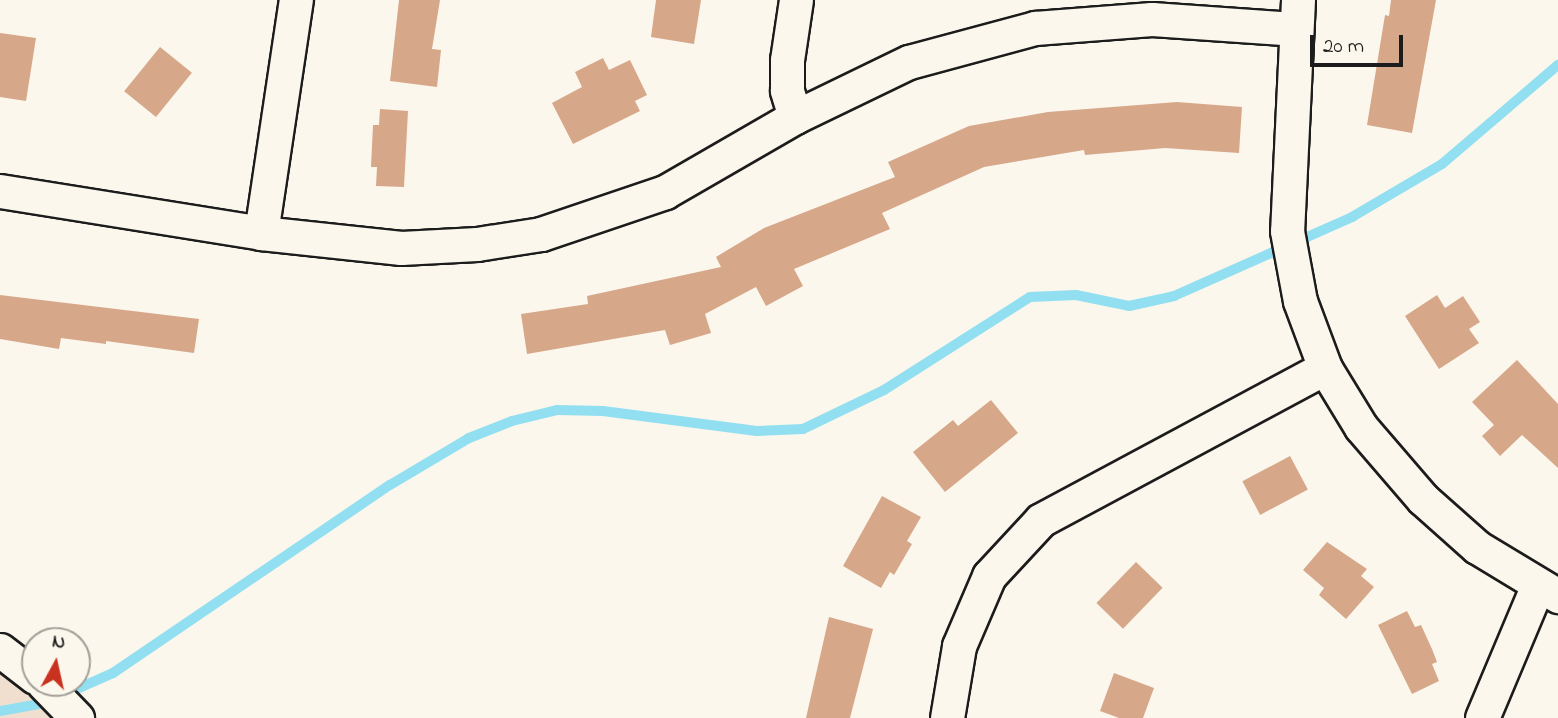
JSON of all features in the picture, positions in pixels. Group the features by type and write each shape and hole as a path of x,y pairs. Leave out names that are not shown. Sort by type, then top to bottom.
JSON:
{"street":[{"path":"261,233 296,0"},
{"path":"795,117 787,90 787,60 796,0"},
{"path":"0,191 261,233 401,248 477,244 541,234 665,192 795,117 909,62 1034,28 1153,19 1296,14 1287,230 1300,301 1325,368 1362,427 1423,499 1477,547 1548,591 1482,718"},
{"path":"947,718 959,646 989,576 1041,520 1325,368"},
{"path":"0,650 21,666"},
{"path":"57,697 77,718"}],"shaded area":[{"path":"0,655 21,677 21,697 40,697 60,718 0,718"}],"building":[{"path":"399,0 440,0 432,49 441,50 437,87 390,81"},
{"path":"656,0 701,0 694,44 651,37"},
{"path":"1391,0 1436,0 1412,133 1367,125 1385,15 1389,16"},
{"path":"0,33 36,38 26,101 0,97"},
{"path":"160,47 192,73 156,117 124,91"},
{"path":"603,58 609,70 630,60 647,95 635,101 640,111 573,144 552,103 582,87 575,72"},
{"path":"1177,102 1242,107 1239,153 1165,148 1085,155 1084,150 984,167 882,213 890,229 794,269 803,286 766,306 756,287 705,314 711,333 670,345 665,330 527,354 521,314 588,304 587,296 721,267 716,257 764,228 895,177 888,162 969,126 1048,112"},
{"path":"380,109 408,111 404,187 376,186 377,167 371,167 373,125 379,125"},
{"path":"0,295 199,319 194,353 61,338 59,349 0,339"},
{"path":"1437,295 1445,308 1463,296 1480,322 1469,329 1479,343 1439,369 1405,316"},
{"path":"1517,360 1558,404 1558,468 1522,435 1500,456 1482,436 1494,425 1472,402"},
{"path":"991,400 1018,433 945,492 913,452 953,420 958,426"},
{"path":"1290,456 1308,490 1260,515 1242,481"},
{"path":"882,496 921,517 907,541 912,544 894,575 890,572 881,588 843,566"},
{"path":"1327,542 1367,569 1361,576 1374,587 1346,619 1319,595 1324,588 1303,570"},
{"path":"1136,562 1163,588 1123,629 1096,603"},
{"path":"1407,611 1415,627 1421,625 1432,649 1437,662 1432,664 1439,681 1412,694 1378,625"},
{"path":"829,617 873,629 850,718 806,718"},
{"path":"1114,673 1154,688 1143,718 1119,718 1100,711"}],"waterway":[{"path":"0,711 45,703 113,673 390,485 469,438 512,421 557,410 603,411 757,431 803,429 884,390 1030,297 1076,295 1129,306 1174,296 1352,217 1442,164 1558,65"}]}
